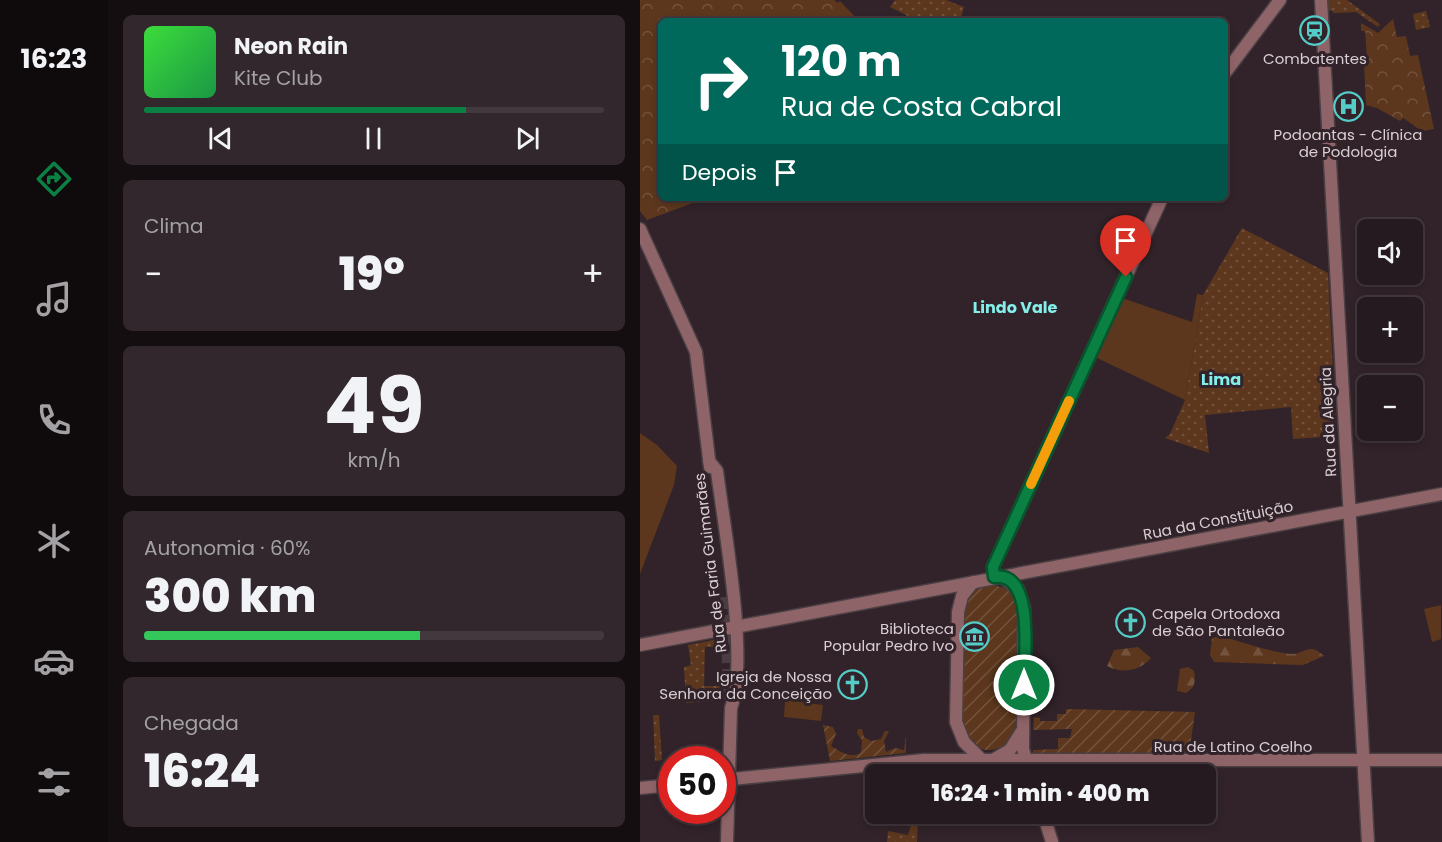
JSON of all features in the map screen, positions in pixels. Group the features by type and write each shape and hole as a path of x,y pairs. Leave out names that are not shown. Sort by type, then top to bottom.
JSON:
{"main road":[{"path":"1228,69 1280,0"},
{"name":"Rua da Alegria","path":"1321,0 1368,842"},
{"path":"1026,764 1024,608 1017,588 997,577 993,567 1161,201"},
{"name":"Rua de Faria Guimarães","path":"641,231 696,352 726,597"},
{"name":"Rua de Faria Guimarães","path":"709,461 717,471 735,628 737,687 731,708 728,746"},
{"name":"Rua da Constituição","path":"973,582 1441,494"},
{"path":"973,582 962,596 958,612 956,722 964,742 987,760 1011,749 1024,727"},
{"path":"640,645 973,582"},
{"name":"Rua de Latino Coelho","path":"736,779 948,760 1441,760"},
{"path":"640,788 658,786"},
{"name":"Rua de Faria Guimarães","path":"726,824 727,842"},
{"path":"733,824 733,842"},
{"path":"1046,824 1052,842"}],"green space":[{"path":"640,0 834,0 838,3 840,1 856,18 658,18 658,201 698,201 647,220 640,211"},
{"path":"895,0 946,0 964,7 961,18 912,18 890,7"},
{"path":"1328,0 1347,0 1380,24 1378,27 1356,12 1334,13 1331,10 1328,13"},
{"path":"1426,11 1430,27 1416,30 1413,14"},
{"path":"1393,19 1397,37 1406,36 1410,56 1418,55 1434,129 1422,131 1403,118 1400,121 1377,108 1366,105 1364,64 1367,60 1365,31 1361,31 1361,23 1378,33"},
{"path":"1242,228 1328,273 1336,428 1327,430 1327,433 1323,433 1323,437 1293,439 1291,407 1205,415 1209,453 1165,438 1170,434 1185,400 1203,295"},
{"path":"1197,294 1203,295 1185,400 1095,357 1122,298 1192,322"},
{"path":"640,433 657,445 677,466 674,485 640,574"},
{"path":"990,585 1006,589 1017,600 1020,645 1014,735 1004,745 985,750 969,740 961,726 964,606 977,588"},
{"path":"1441,605 1441,639 1432,642 1424,609"},
{"path":"1220,636 1282,653 1295,654 1310,649 1324,656 1303,665 1214,662 1210,655 1212,638"},
{"path":"723,638 724,647 705,647 704,686 723,686 724,700 686,703 684,667 691,665 688,645"},
{"path":"1138,647 1151,658 1142,666 1131,670 1119,670 1107,666 1114,650"},
{"path":"1188,667 1194,671 1193,686 1186,693 1177,691 1180,669"},
{"path":"785,700 823,705 821,721 784,717"},
{"path":"1066,709 1195,712 1189,754 1033,755 1033,750 1058,749 1058,738 1070,738 1072,729 1033,730 1034,717 1040,718 1040,721 1057,721 1057,714 1066,714"},
{"path":"653,715 659,715 661,746 658,746 658,761 655,761"},
{"path":"823,725 833,727 836,734 831,746 846,754 854,755 861,752 862,740 857,734 858,729 862,729 864,737 871,741 881,739 885,731 889,731 884,741 886,752 895,748 904,750 906,736 906,753 830,761"},
{"path":"911,824 918,824 917,842 887,842 888,831 908,835"}],"tunnel":[{"path":"726,597 729,705"}],"slow traffic":[{"path":"1031,484 1069,401"}],"place":[{"name":"Combatentes","path":"1315,31"},
{"name":"Podoantas - Clínica de Podologia","path":"1348,107"},
{"name":"Capela Ortodoxa de São Pantaleão","path":"1131,622"},
{"name":"Biblioteca Popular Pedro Ivo","path":"975,637"},
{"name":"Igreja de Nossa Senhora da Conceição","path":"853,685"}],"district":[{"name":"Lindo Vale","path":"1015,307"},
{"name":"Lima","path":"1221,379"}],"route":[{"path":"1024,685 1023,600 1020,592 1008,579 1001,576 994,577 993,567 1126,277"}]}
